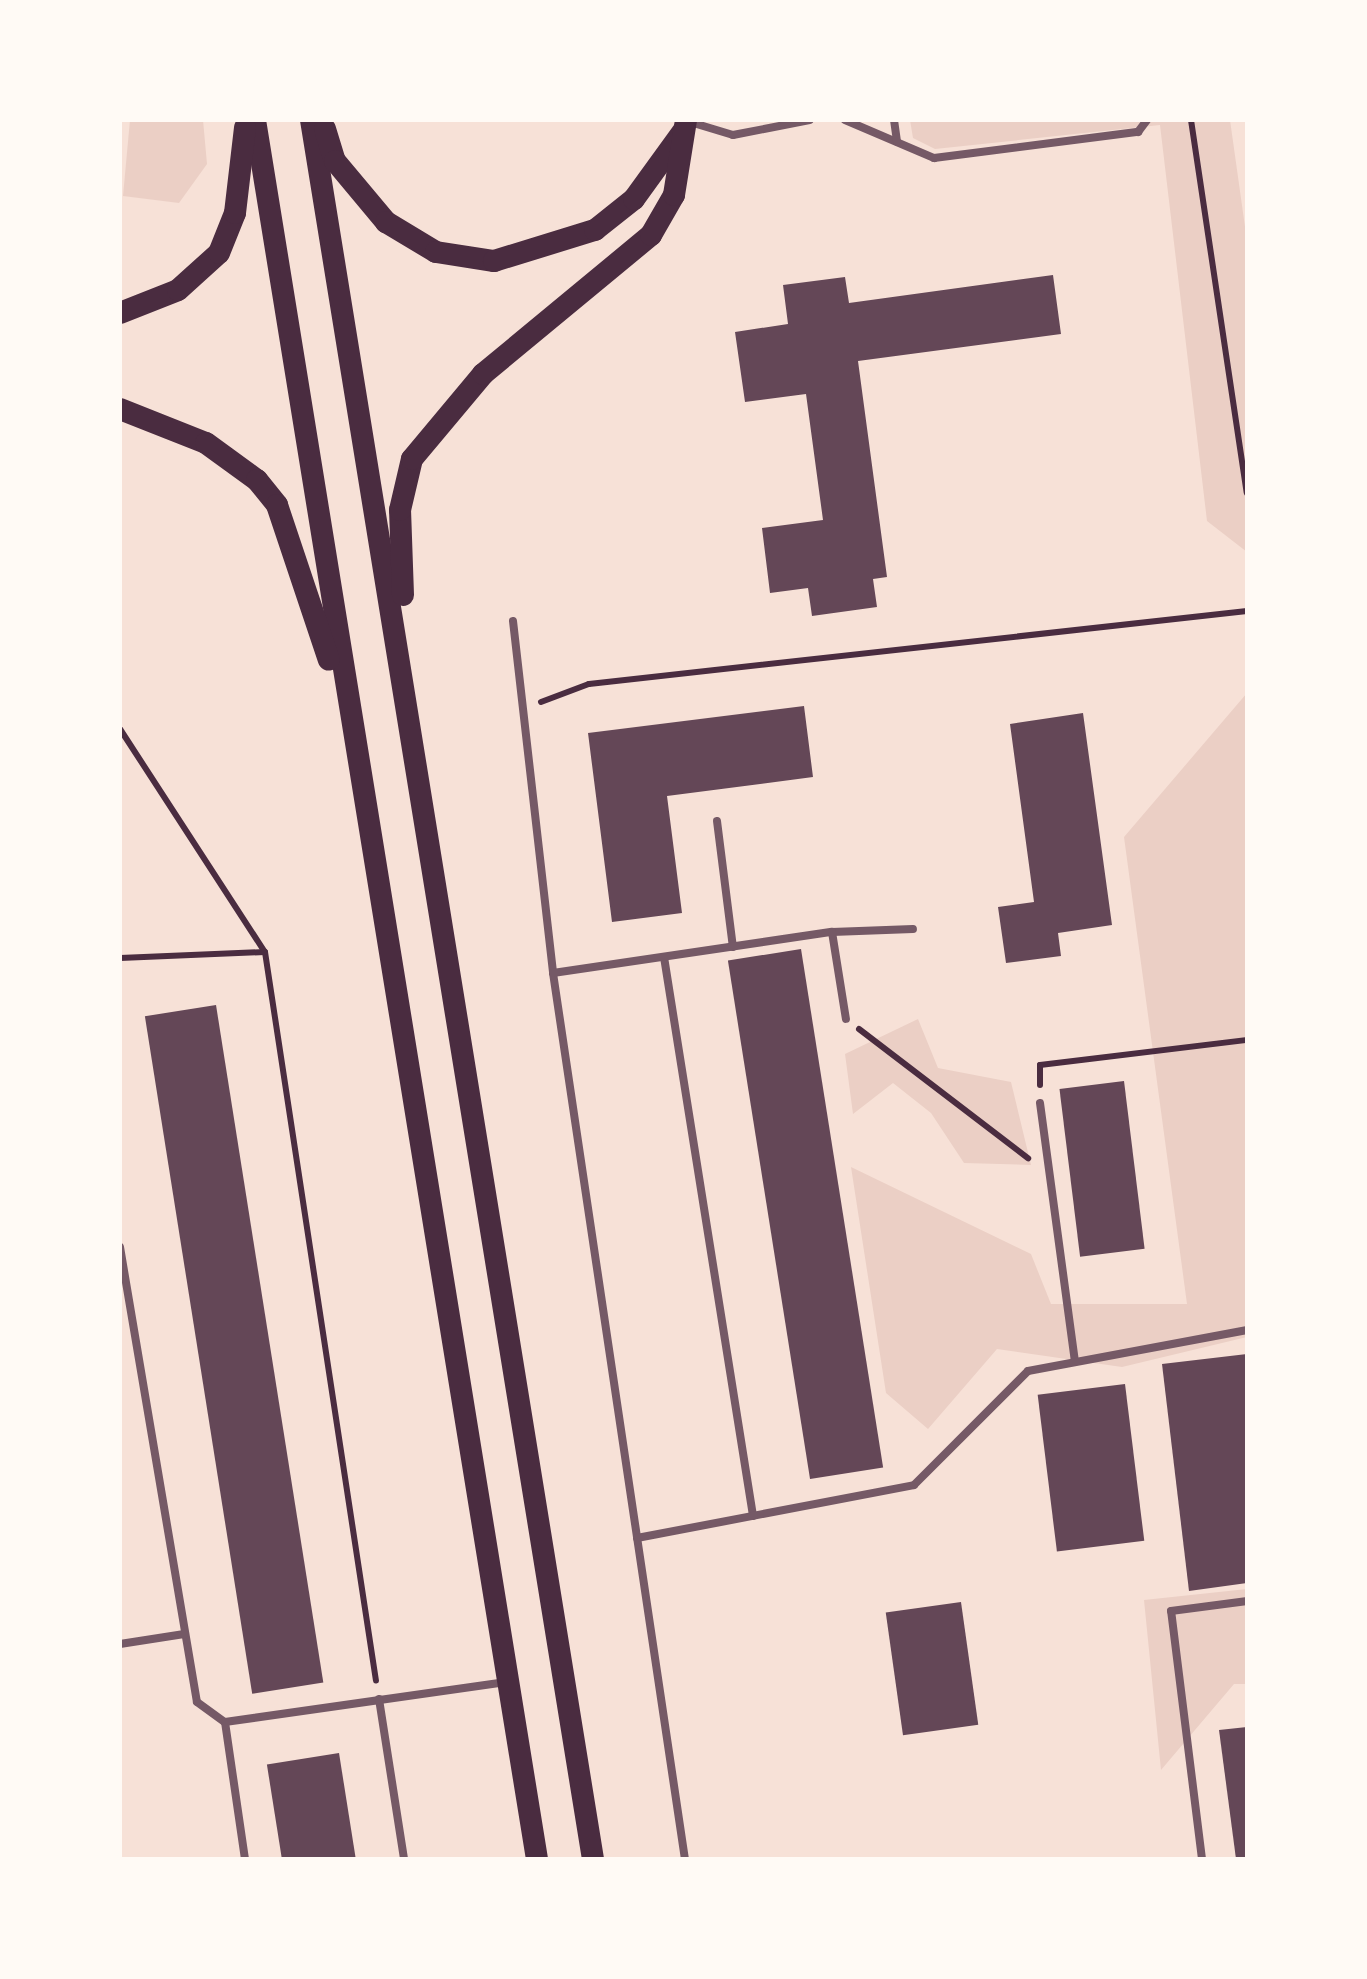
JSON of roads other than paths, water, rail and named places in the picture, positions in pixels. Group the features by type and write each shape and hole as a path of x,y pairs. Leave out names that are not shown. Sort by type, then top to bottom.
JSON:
{"main road":[{"path":"120,314 178,290 219,253 235,213 244,120"},
{"path":"255,120 537,1859"},
{"path":"311,120 593,1859"},
{"path":"322,120 335,162 386,222 436,252 494,261 594,230 634,199 686,124"},
{"path":"413,733 400,510 412,459 483,374 651,235 674,195 686,124"},
{"path":"120,409 234,460 277,504 354,744"}],"lane":[{"path":"686,124 733,135 810,120"},
{"path":"845,120 934,158 1138,132 1147,120"},
{"path":"894,120 896,142"},
{"path":"513,621 516,711 686,1859"},
{"path":"718,821 732,947"},
{"path":"553,973 832,932 914,928"},
{"path":"832,932 846,1019"},
{"path":"664,956 752,1516"},
{"path":"1040,1103 1075,1362"},
{"path":"120,1247 197,1702 226,1722 508,1682"},
{"path":"637,1538 914,1486 1028,1371 1247,1330"},
{"path":"1202,1859 1172,1611 1247,1601"},
{"path":"120,1644 184,1634"},
{"path":"379,1700 404,1859"},
{"path":"226,1722 245,1859"}]}
